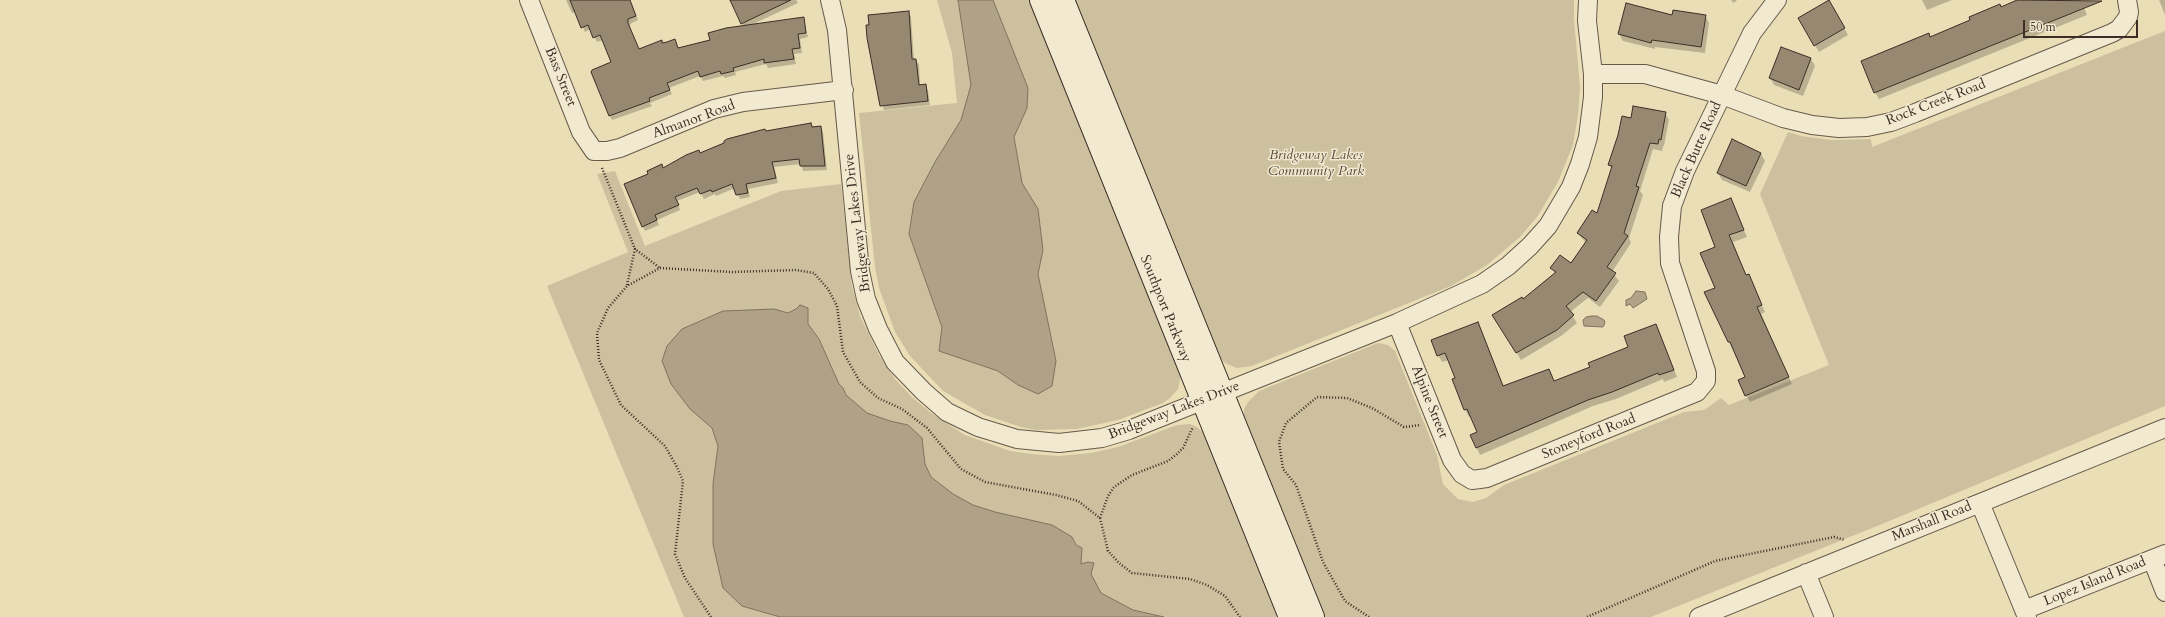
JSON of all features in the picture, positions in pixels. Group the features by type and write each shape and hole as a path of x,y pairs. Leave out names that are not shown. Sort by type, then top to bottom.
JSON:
{"street":[{"name":"Bass Street","path":"529,0 582,132 594,151"},
{"name":"Bridgeway Lakes Drive","path":"830,0 837,30 844,90 860,271 866,299 878,329 895,362 924,392 947,412 978,427 1017,438 1059,443 1102,438 1129,430 1397,323 1482,284 1508,266 1530,246 1548,226 1571,187 1580,164 1588,137 1592,106 1592,74 1587,21 1588,0"},
{"name":"Southport Parkway","path":"1040,0 1212,396 1313,617"},
{"name":"Southport Parkway","path":"1063,0 1212,396 1290,617"},
{"name":"Black Butte Road","path":"1706,381 1704,363 1677,289 1670,263 1669,237 1672,206 1686,171 1752,33 1777,0"},
{"name":"Rock Creek Road","path":"1592,74 1645,74 1722,95 1783,118 1812,125 1839,128 1867,127 1891,122 1915,113 2100,38 2119,29 2128,9"},
{"name":"Almanor Road","path":"594,151 607,151 620,148 714,109 743,102 844,90"},
{"name":"Alpine Street","path":"1397,323 1452,460 1462,474 1467,478"},
{"name":"Stoneyford Road","path":"1467,478 1476,480 1487,478 1684,398 1697,392 1706,381"},
{"name":"Marshall Road","path":"1699,617 2165,428"},
{"path":"1980,503 2025,614"},
{"path":"2158,557 2165,592"},
{"name":"Lopez Island Road","path":"2025,614 2158,557"},
{"path":"1806,574 1824,617"}],"path":[{"path":"594,151 635,249 660,268"},
{"path":"626,286 635,249"},
{"path":"711,617 685,578 676,554 683,481 677,467 665,446 621,404 599,360 597,333 608,308 626,286 660,268 732,272 796,270 814,273 828,289 837,306 842,352 860,382 878,398 902,409 927,428 955,463 976,478 1010,487 1070,498 1087,507 1100,518"},
{"path":"1369,617 1345,601 1323,562 1296,485 1283,469 1278,442 1286,422 1317,397 1347,398 1372,408 1404,427 1438,424"},
{"path":"1194,425 1184,448 1177,454 1168,460 1132,475 1114,487 1108,496 1100,518 1108,551 1119,563 1132,573 1190,579 1208,585 1225,596 1240,617"},
{"path":"1588,617 1715,561 1834,536 1868,548"}],"green space":[{"path":"937,0 1031,0 1181,375 1178,389 1163,403 1118,420 1077,429 1036,430 1021,427 985,415 943,391 910,356 895,332 879,288 875,267 859,113 957,103 952,53"},
{"name":"Bridgeway Lakes Community Park","path":"1073,0 1574,0 1574,19 1580,87 1578,115 1573,145 1558,182 1537,217 1520,237 1487,265 1451,286 1252,366 1237,368 1225,363 1218,356"},
{"path":"2165,31 2165,406 1887,522 1651,617 1323,617 1244,420 1244,409 1248,402 1259,391 1378,343 1388,345 1395,351 1437,455 1443,484 1458,499 1473,502 1486,498 1504,485 1684,412 1704,410 1721,398 1729,405 1829,365 1760,194 1788,132 1801,136 1831,140 1871,139 1872,147"},
{"path":"615,171 645,246 781,191 841,184 852,286 860,316 879,355 895,379 912,397 931,413 965,435 1010,451 1032,454 1059,456 1091,453 1118,447 1177,425 1190,424 1197,427 1207,436 1280,617 684,617 547,286 628,252 597,174"}],"shaded area":[{"path":"958,0 993,0 1028,88 1027,108 1014,137 1022,183 1038,209 1043,250 1038,274 1056,361 1052,386 1038,394 1018,385 998,371 939,351 942,327 909,234 914,202 935,162 961,120 971,85"},
{"path":"1636,291 1645,292 1647,299 1633,308 1630,304 1626,306 1626,300 1631,298"},
{"path":"800,305 808,308 808,324 819,339 839,384 843,388 846,395 867,413 890,421 908,425 922,438 925,464 931,477 953,494 973,505 995,512 1052,525 1072,537 1076,545 1082,548 1081,564 1088,562 1094,563 1091,574 1101,593 1133,610 1164,617 780,617 742,606 723,588 713,544 713,484 718,446 712,428 690,409 671,384 662,361 667,346 682,329 723,311 774,309 788,313"},
{"path":"1597,316 1604,320 1605,323 1603,327 1584,326 1583,320 1586,317"}],"building":[{"path":"570,0 630,0 636,16 628,19 628,23 639,49 662,40 662,43 675,39 678,48 710,40 708,33 726,28 804,17 806,33 798,34 800,48 792,49 794,59 764,63 764,59 733,68 734,71 721,74 720,71 700,77 698,71 667,83 670,90 649,98 650,101 609,116 591,72 592,70 611,62 600,35 593,38 588,25 581,28"},
{"path":"730,0 791,0 741,24"},
{"path":"1829,0 1845,28 1814,46 1798,18"},
{"path":"2017,0 2102,1 1874,93 1861,61 1929,33 1930,37 1970,20 1969,17 2000,4 2001,7"},
{"path":"1626,3 1672,15 1673,10 1706,15 1701,47 1652,40 1651,43 1618,34"},
{"path":"909,11 912,59 916,59 919,85 926,84 928,101 880,106 867,38 866,25 869,25 868,15"},
{"path":"1781,47 1811,58 1799,90 1769,78"},
{"path":"1633,106 1666,112 1661,140 1659,139 1658,144 1650,143 1636,186 1639,187 1624,233 1628,236 1607,267 1616,273 1596,301 1583,292 1566,306 1574,315 1557,330 1516,353 1492,315 1522,297 1523,299 1556,272 1550,268 1560,255 1571,263 1587,240 1577,233 1592,210 1597,213 1612,166 1608,165 1618,135 1622,116 1631,118"},
{"path":"811,123 812,127 821,126 825,166 800,166 799,159 772,162 776,178 746,184 748,193 736,195 732,184 712,192 711,190 700,194 697,188 675,197 679,205 655,215 657,220 642,227 624,184 648,174 647,171 662,164 663,168 686,155 699,150 700,153 724,143 727,139 765,129 766,131"},
{"path":"1732,139 1761,153 1746,186 1717,173"},
{"path":"1731,198 1744,230 1729,235 1746,275 1749,274 1762,305 1757,307 1789,377 1745,396 1738,380 1745,377 1730,342 1728,342 1704,292 1715,288 1700,253 1715,247 1701,210"},
{"path":"1478,322 1503,386 1549,369 1554,381 1590,367 1588,363 1628,347 1624,336 1656,324 1674,370 1659,375 1658,373 1588,400 1476,448 1470,435 1477,432 1467,409 1464,410 1452,379 1455,378 1445,353 1437,356 1431,340"}]}
